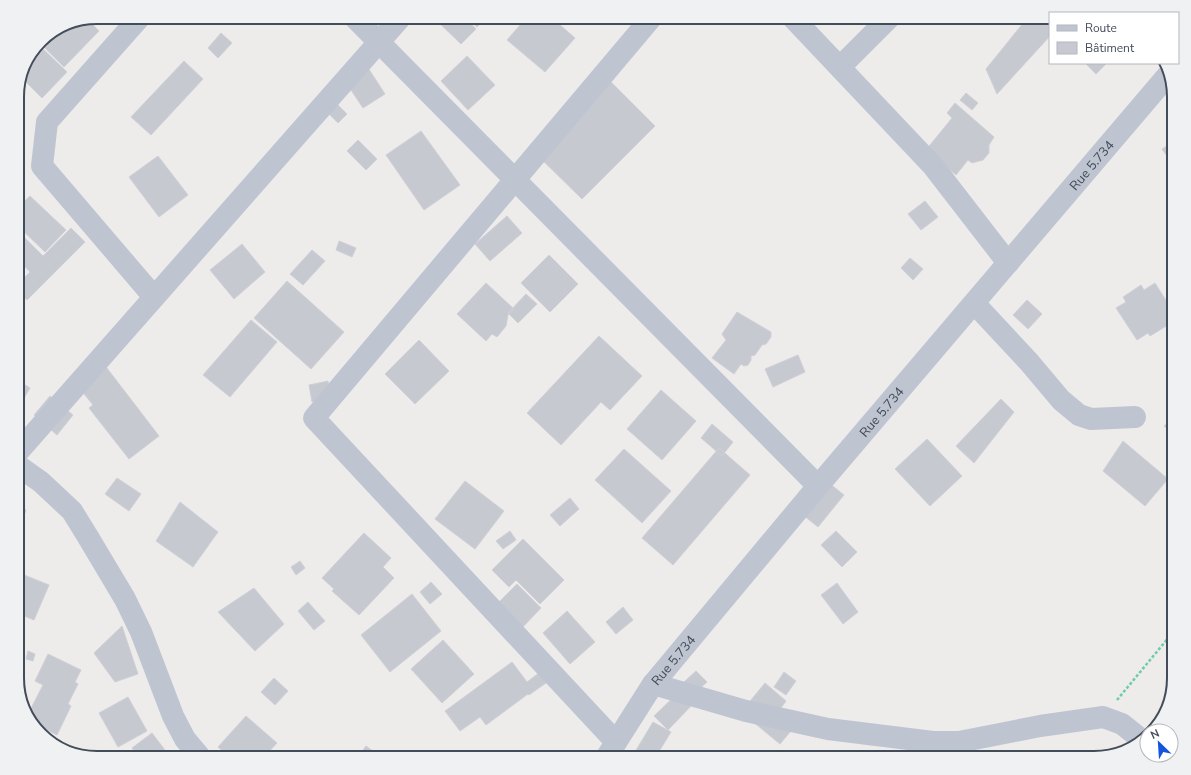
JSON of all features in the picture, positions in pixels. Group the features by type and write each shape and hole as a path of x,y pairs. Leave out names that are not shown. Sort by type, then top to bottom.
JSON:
{"street":[{"path":"134,24 47,122 42,166 154,297"},
{"path":"361,24 818,486"},
{"path":"24,446 395,24"},
{"path":"611,750 314,418 646,24"},
{"path":"799,24 933,166 1008,263"},
{"path":"840,67 883,24"},
{"name":"Rue 5.734","path":"611,750 653,684 818,486 1165,78"},
{"path":"974,303 1029,362 1061,400 1079,415 1091,419 1134,418"},
{"path":"24,470 42,482 72,511 125,599 141,632 186,748"},
{"path":"653,684 746,711 828,729 933,742 959,742 1040,726 1103,717 1122,724 1138,737"}],"path":[{"path":"1103,717 1167,640"}],"building":[{"path":"92,24 99,31 64,67 44,47 60,34 78,26"},
{"path":"440,24 471,24 476,29 461,44"},
{"path":"521,24 559,24 575,38 545,72 507,40"},
{"path":"1022,24 1049,24 1049,37 997,94 986,69"},
{"path":"221,33 232,43 218,58 208,48"},
{"path":"43,48 67,72 42,98 25,81 36,56"},
{"path":"467,56 495,85 468,110 441,81"},
{"path":"361,57 385,94 363,108 339,72"},
{"path":"184,61 203,79 151,135 131,117"},
{"path":"1086,64 1106,64 1096,74"},
{"path":"604,75 655,126 582,199 531,149"},
{"path":"966,93 978,103 972,110 960,100"},
{"path":"332,99 347,114 338,123 323,108"},
{"path":"955,103 994,137 989,145 989,153 983,160 972,163 968,160 956,175 926,150 952,118 947,113"},
{"path":"421,131 460,185 424,210 386,155"},
{"path":"358,140 377,159 366,170 347,151"},
{"path":"1167,146 1167,156 1162,149"},
{"path":"158,156 188,195 159,217 129,177"},
{"path":"30,196 66,230 45,252 24,232 24,202"},
{"path":"925,201 938,217 921,230 908,214"},
{"path":"507,216 522,233 490,261 475,244"},
{"path":"71,228 85,242 27,300 24,297 24,278 30,272 24,266 24,237 43,256"},
{"path":"339,241 356,248 352,257 336,250"},
{"path":"242,244 265,272 234,299 210,270"},
{"path":"312,250 325,261 303,285 290,274"},
{"path":"549,255 578,284 550,312 521,283"},
{"path":"910,258 923,269 913,280 901,268"},
{"path":"287,281 344,332 311,369 254,318"},
{"path":"486,283 514,309 508,315 506,326 497,337 492,334 486,341 457,314"},
{"path":"1155,283 1167,302 1167,326 1150,336 1148,333 1137,340 1116,308 1126,302 1123,297 1141,285 1144,290"},
{"path":"526,294 537,304 518,323 508,313"},
{"path":"1027,300 1042,314 1028,329 1013,315"},
{"path":"737,312 771,332 771,337 766,344 762,345 755,355 751,356 751,360 748,365 744,366 741,364 734,374 712,358 726,340 722,334"},
{"path":"251,320 277,342 230,397 203,375"},
{"path":"599,336 642,376 610,410 601,402 561,445 527,413"},
{"path":"419,340 449,371 415,404 385,374"},
{"path":"798,355 805,372 773,387 765,369"},
{"path":"100,359 159,436 129,459 89,408 93,405 73,380"},
{"path":"328,381 331,399 312,402 309,385"},
{"path":"24,384 30,388 24,398"},
{"path":"661,390 696,421 662,460 627,429"},
{"path":"50,396 73,415 57,435 34,415"},
{"path":"1001,399 1014,412 974,463 956,446"},
{"path":"712,424 733,442 722,456 701,438"},
{"path":"927,439 962,476 930,506 895,469"},
{"path":"1123,441 1167,478 1167,480 1145,506 1103,471"},
{"path":"719,448 750,475 673,565 642,538"},
{"path":"624,449 671,491 642,523 595,480"},
{"path":"117,478 141,494 129,511 105,494"},
{"path":"465,481 504,511 475,549 435,519"},
{"path":"829,483 844,495 818,527 803,515"},
{"path":"570,498 579,509 560,526 550,515"},
{"path":"180,502 218,532 193,567 156,541"},
{"path":"510,531 516,540 503,549 496,541"},
{"path":"836,531 857,552 842,567 821,545"},
{"path":"364,533 391,558 383,567 394,578 359,615 332,591 334,589 322,578"},
{"path":"523,539 564,580 540,604 516,580 509,587 492,570"},
{"path":"300,561 305,568 296,575 291,567"},
{"path":"24,575 49,585 34,620 24,616"},
{"path":"431,582 442,594 430,604 420,592"},
{"path":"837,583 858,612 843,624 821,595"},
{"path":"517,584 541,608 519,631 494,607"},
{"path":"254,588 284,624 255,651 218,612"},
{"path":"412,594 441,631 390,672 361,635"},
{"path":"308,602 325,621 314,630 298,611"},
{"path":"623,607 633,620 616,634 606,622"},
{"path":"567,611 595,642 570,664 543,633"},
{"path":"122,626 138,674 115,682 94,653"},
{"path":"443,640 474,674 442,703 411,669"},
{"path":"28,651 35,654 33,661 26,659"},
{"path":"48,654 81,670 75,682 78,684 68,704 71,706 57,735 45,729 39,723 31,708 43,685 35,681"},
{"path":"512,662 527,682 539,673 546,683 529,695 528,694 486,725 480,717 460,731 445,711"},
{"path":"696,671 707,682 695,693 684,682"},
{"path":"784,672 796,681 786,695 774,687"},
{"path":"274,678 288,691 275,705 261,692"},
{"path":"765,683 786,701 778,712 795,726 780,744 741,712"},
{"path":"680,691 693,704 668,730 654,716"},
{"path":"128,697 147,731 118,747 99,713"},
{"path":"246,716 277,743 270,751 222,751 218,747"},
{"path":"653,722 671,732 659,751 636,751"},
{"path":"152,733 166,751 134,751 132,748"},
{"path":"366,746 373,751 362,751"}]}
